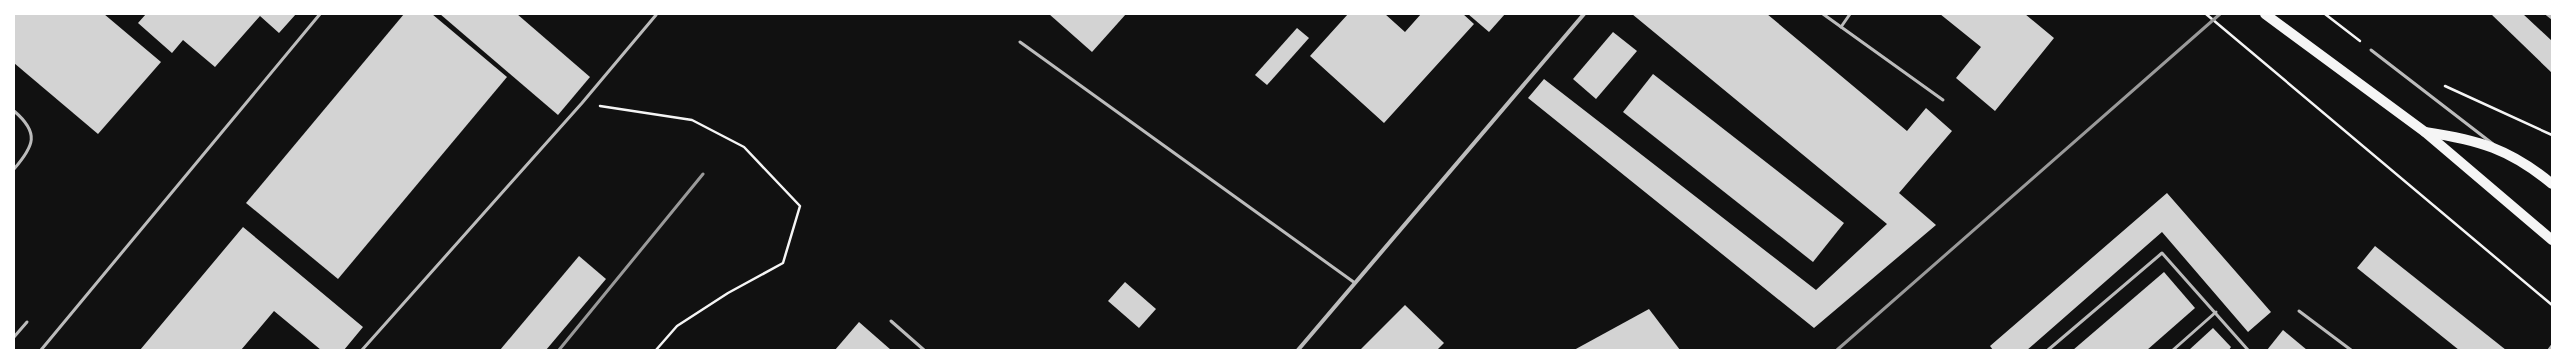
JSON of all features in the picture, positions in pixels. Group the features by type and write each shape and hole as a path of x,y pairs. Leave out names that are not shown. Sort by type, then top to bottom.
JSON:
{"main road":[{"path":"2265,14 2426,132 2552,240"},
{"path":"2426,132 2465,138 2499,148 2535,170 2552,184"}],"street":[{"path":"1298,350 1584,14"}],"lane":[{"path":"41,350 320,14"},
{"path":"1823,14 1942,100"},
{"path":"1841,27 1850,14"},
{"path":"2548,14 2552,18"},
{"path":"362,350 582,103 656,15"},
{"path":"1020,42 1355,283"},
{"path":"2371,50 2499,148"},
{"path":"14,111 25,121 32,137 27,154 14,169"},
{"path":"2048,350 2162,252 2248,350"},
{"path":"2299,311 2351,350"},
{"path":"2173,350 2216,312"},
{"path":"891,321 924,350"},
{"path":"14,337 27,322"},
{"path":"2549,350 2552,346"}],"path":[{"path":"2206,14 2552,305"},
{"path":"582,103 692,120 744,147 800,206 783,263 728,294 677,326 656,350"}],"building":[{"path":"14,14 104,14 161,62 98,134 14,63"},
{"path":"146,14 296,14 279,33 260,16 215,67 183,40 172,53 138,23"},
{"path":"404,14 432,14 507,77 338,279 246,203"},
{"path":"440,14 517,14 590,77 558,115"},
{"path":"1049,14 1126,14 1092,52"},
{"path":"1348,14 1385,14 1405,32 1421,14 1463,14 1474,24 1384,123 1310,56"},
{"path":"1468,14 1505,14 1489,32"},
{"path":"1632,14 1767,14 1907,131 1926,108 1952,131 1899,193 1936,225 1814,328 1528,98 1544,79 1816,290 1887,224"},
{"path":"1940,14 2025,14 2054,38 1995,111 1956,78 1981,47"},
{"path":"2491,14 2523,14 2552,41 2552,73"},
{"path":"1297,28 1309,38 1267,85 1255,75"},
{"path":"1613,32 1637,51 1596,99 1573,79"},
{"path":"1653,74 1844,223 1813,262 1623,112"},
{"path":"2167,193 2271,312 2248,332 2162,232 2027,350 1993,350 1990,346"},
{"path":"243,227 363,327 344,350 321,350 274,311 241,350 140,350"},
{"path":"2375,246 2506,350 2459,350 2357,268"},
{"path":"579,256 606,279 546,350 500,350"},
{"path":"2164,272 2195,308 2147,350 2073,350"},
{"path":"1125,282 1156,309 1139,328 1108,301"},
{"path":"1405,305 1444,343 1437,350 1360,350"},
{"path":"1649,309 1680,350 1574,350"},
{"path":"859,322 891,350 835,350"},
{"path":"2213,328 2231,347 2229,350 2189,350"},
{"path":"2283,330 2307,350 2267,350"}],"railway":[{"path":"1837,350 2220,14"},
{"path":"559,350 703,174"}]}
